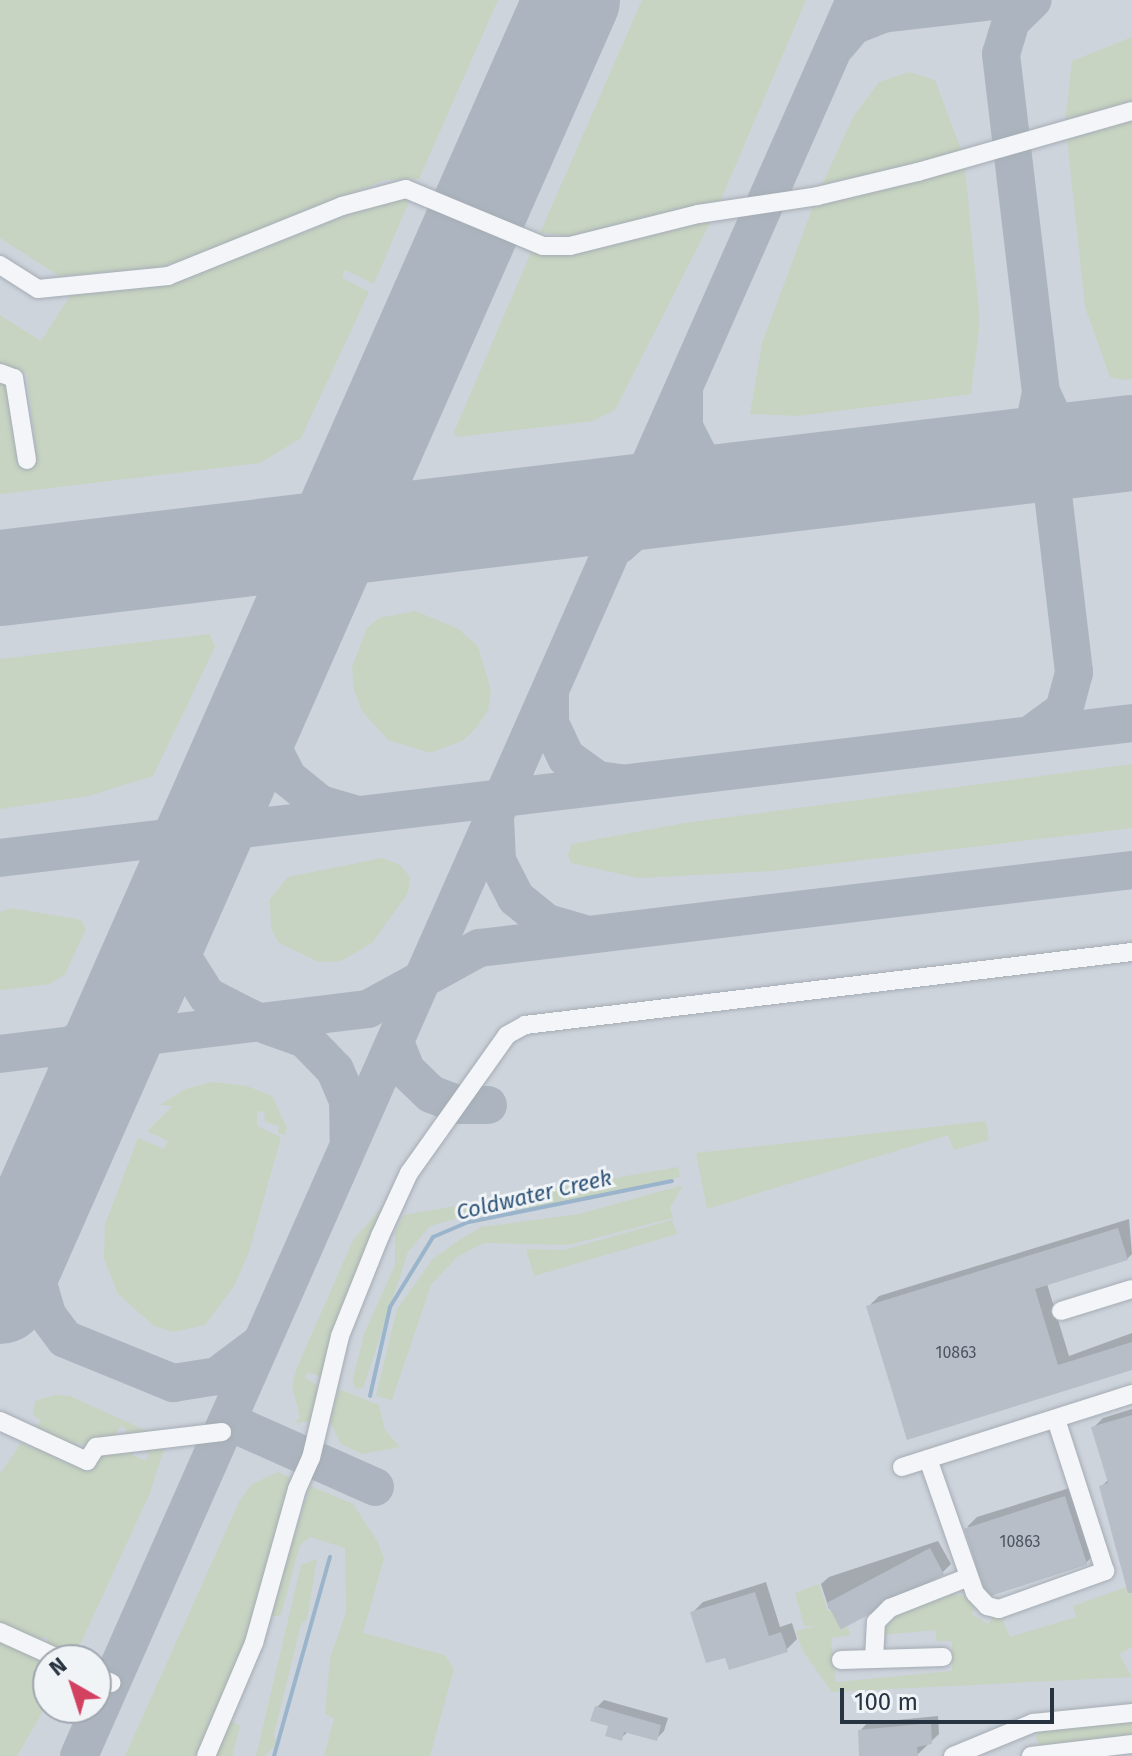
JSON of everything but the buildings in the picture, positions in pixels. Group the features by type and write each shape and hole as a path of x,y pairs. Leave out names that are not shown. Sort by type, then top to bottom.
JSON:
{"street":[{"path":"0,265 38,289 168,276 342,206 406,189 543,246 570,246 698,214 818,196 1132,111"},
{"path":"0,373 14,378 27,460"},
{"path":"206,1756 254,1643 297,1489 311,1458 340,1336 380,1236 409,1173 507,1035 525,1025 1132,952"},
{"path":"1061,1311 1132,1289"},
{"path":"902,1467 1132,1394"},
{"path":"928,1459 969,1577 987,1606 999,1609 1105,1571 1056,1419"},
{"path":"0,1421 87,1461 96,1447 222,1432"},
{"path":"874,1659 876,1622 890,1608 969,1577"},
{"path":"0,1632 32,1646"},
{"path":"841,1660 943,1657"},
{"path":"953,1756 1023,1726 1132,1713"},
{"path":"1023,1726 1031,1756 1132,1744"}],"shaded area":[{"path":"0,0 1132,0 1132,1756 0,1756"}],"green space":[{"path":"0,0 498,0 419,179 385,180 208,253 160,267 59,276 0,238"},
{"path":"642,0 806,0 720,202 570,236 540,233"},
{"path":"1132,37 1132,103 1065,120 1072,61"},
{"path":"909,72 935,80 962,152 822,185 853,117 879,82"},
{"path":"1132,121 1132,379 1125,380 1110,377 1085,307 1067,139"},
{"path":"965,168 980,321 971,394 799,416 750,414 762,343 814,204"},
{"path":"399,195 411,197 374,284 345,270 342,278 369,292 301,438 260,463 0,494 0,376 9,388 18,465 37,462 27,374 0,364 0,315 41,341 70,296 172,284"},
{"path":"711,221 615,410 593,421 457,437 454,432 532,250 563,255 640,233"},
{"path":"415,611 457,628 478,646 491,690 488,710 477,727 464,740 430,753 388,740 362,711 354,690 352,667 367,628 379,618"},
{"path":"210,634 215,647 153,776 88,796 0,809 0,659"},
{"path":"1132,764 1132,828 772,871 638,878 571,863 568,854 572,844 684,823"},
{"path":"382,858 400,865 410,877 408,893 372,943 341,961 319,962 279,943 271,929 270,899 288,877"},
{"path":"11,908 81,920 86,929 65,974 50,984 0,990 0,912"},
{"path":"213,1082 247,1086 272,1096 287,1128 285,1135 278,1133 279,1126 265,1122 264,1111 257,1112 257,1126 281,1137 249,1252 234,1286 205,1325 173,1332 154,1326 118,1294 104,1259 105,1224 138,1138 164,1149 168,1141 147,1131 173,1106 160,1105 185,1089"},
{"path":"986,1121 989,1140 954,1150 948,1135 707,1209 696,1153"},
{"path":"678,1167 680,1177 543,1207 475,1213 430,1226 408,1252 363,1388 355,1389 353,1378 365,1332 395,1265 395,1232 404,1215"},
{"path":"683,1185 670,1208 673,1218 568,1245 484,1243 457,1257 431,1285 392,1400 376,1396 397,1309 433,1259 458,1241 481,1227 579,1214"},
{"path":"384,1205 340,1309 323,1378 308,1372 305,1378 320,1387 313,1421 295,1423 300,1417 292,1386 296,1370 353,1240"},
{"path":"672,1220 677,1234 534,1276 526,1249 564,1250"},
{"path":"339,1389 379,1405 385,1430 400,1447 362,1454 341,1444 330,1421"},
{"path":"54,1395 70,1396 147,1431 122,1441 127,1429 120,1426 112,1441 93,1439 88,1447 78,1442 74,1449 34,1432 41,1420 33,1416 35,1401"},
{"path":"21,1443 34,1449 38,1443 99,1456 135,1447 132,1455 146,1461 149,1454 138,1448 164,1449 150,1493 80,1644 47,1644 47,1637 32,1642 0,1628 0,1474"},
{"path":"278,1472 293,1479 247,1641 196,1756 125,1756 239,1502 252,1484"},
{"path":"310,1486 353,1504 378,1542 384,1558 363,1633 445,1655 454,1669 430,1756 324,1756 334,1718 325,1714 330,1658 346,1612 345,1548 310,1537 300,1545 281,1615 268,1617"},
{"path":"317,1559 307,1620 301,1624 274,1734 276,1744 265,1756 256,1756 301,1565"},
{"path":"819,1584 828,1611 842,1607 850,1635 831,1638 836,1682 952,1671 952,1641 937,1641 935,1630 882,1635 894,1615 950,1594 968,1596 975,1608 972,1614 988,1624 995,1615 1001,1616 1010,1637 1076,1617 1073,1606 1132,1585 1132,1647 1119,1654 1132,1677 832,1692 802,1650 796,1631 817,1626 804,1626 795,1593"},
{"path":"0,1639 32,1653 32,1724 36,1724 17,1756 0,1756"},
{"path":"228,1719 240,1726 232,1756 211,1756"},
{"path":"1132,1722 1132,1736 1041,1745 1035,1738 1038,1731 1050,1729"}],"waterway":[{"name":"Coldwater Creek","path":"370,1396 390,1307 433,1237 469,1222 672,1181"},
{"name":"Coldwater Creek","path":"274,1756 330,1557"}],"taxiway":[{"path":"79,1756 855,0"},
{"path":"838,44 853,26 882,14 1003,0"},
{"path":"1030,735 1064,710 1074,672 1001,54 1011,21 1033,0"},
{"path":"684,389 684,427 699,457 732,480 772,486"},
{"path":"1041,392 1052,416 1067,430 1110,445"},
{"path":"977,462 1022,440 1035,421 1040,398"},
{"path":"619,545 652,515 695,496"},
{"path":"265,691 269,741 288,778 320,804 354,814"},
{"path":"550,692 550,723 566,757 598,780 620,783"},
{"path":"0,858 1132,723"},
{"path":"170,836 200,819 226,781"},
{"path":"495,818 497,861 516,898 547,923 583,933"},
{"path":"203,834 177,906 180,953 207,996 260,1023"},
{"path":"0,1054 368,1009 479,948 1132,870"},
{"path":"76,1042 116,1014 139,981"},
{"path":"266,1025 305,1039 335,1070 348,1101 349,1140"},
{"path":"91,1089 113,1060 147,1038"},
{"path":"395,1042 407,1071 431,1094 459,1105 488,1105"},
{"path":"44,1197 36,1232 38,1283 47,1315 65,1339 173,1383 217,1376 257,1346"},
{"path":"227,1421 375,1487"}],"runway":[{"path":"0,1296 572,0"},
{"path":"0,578 1132,443"}]}
